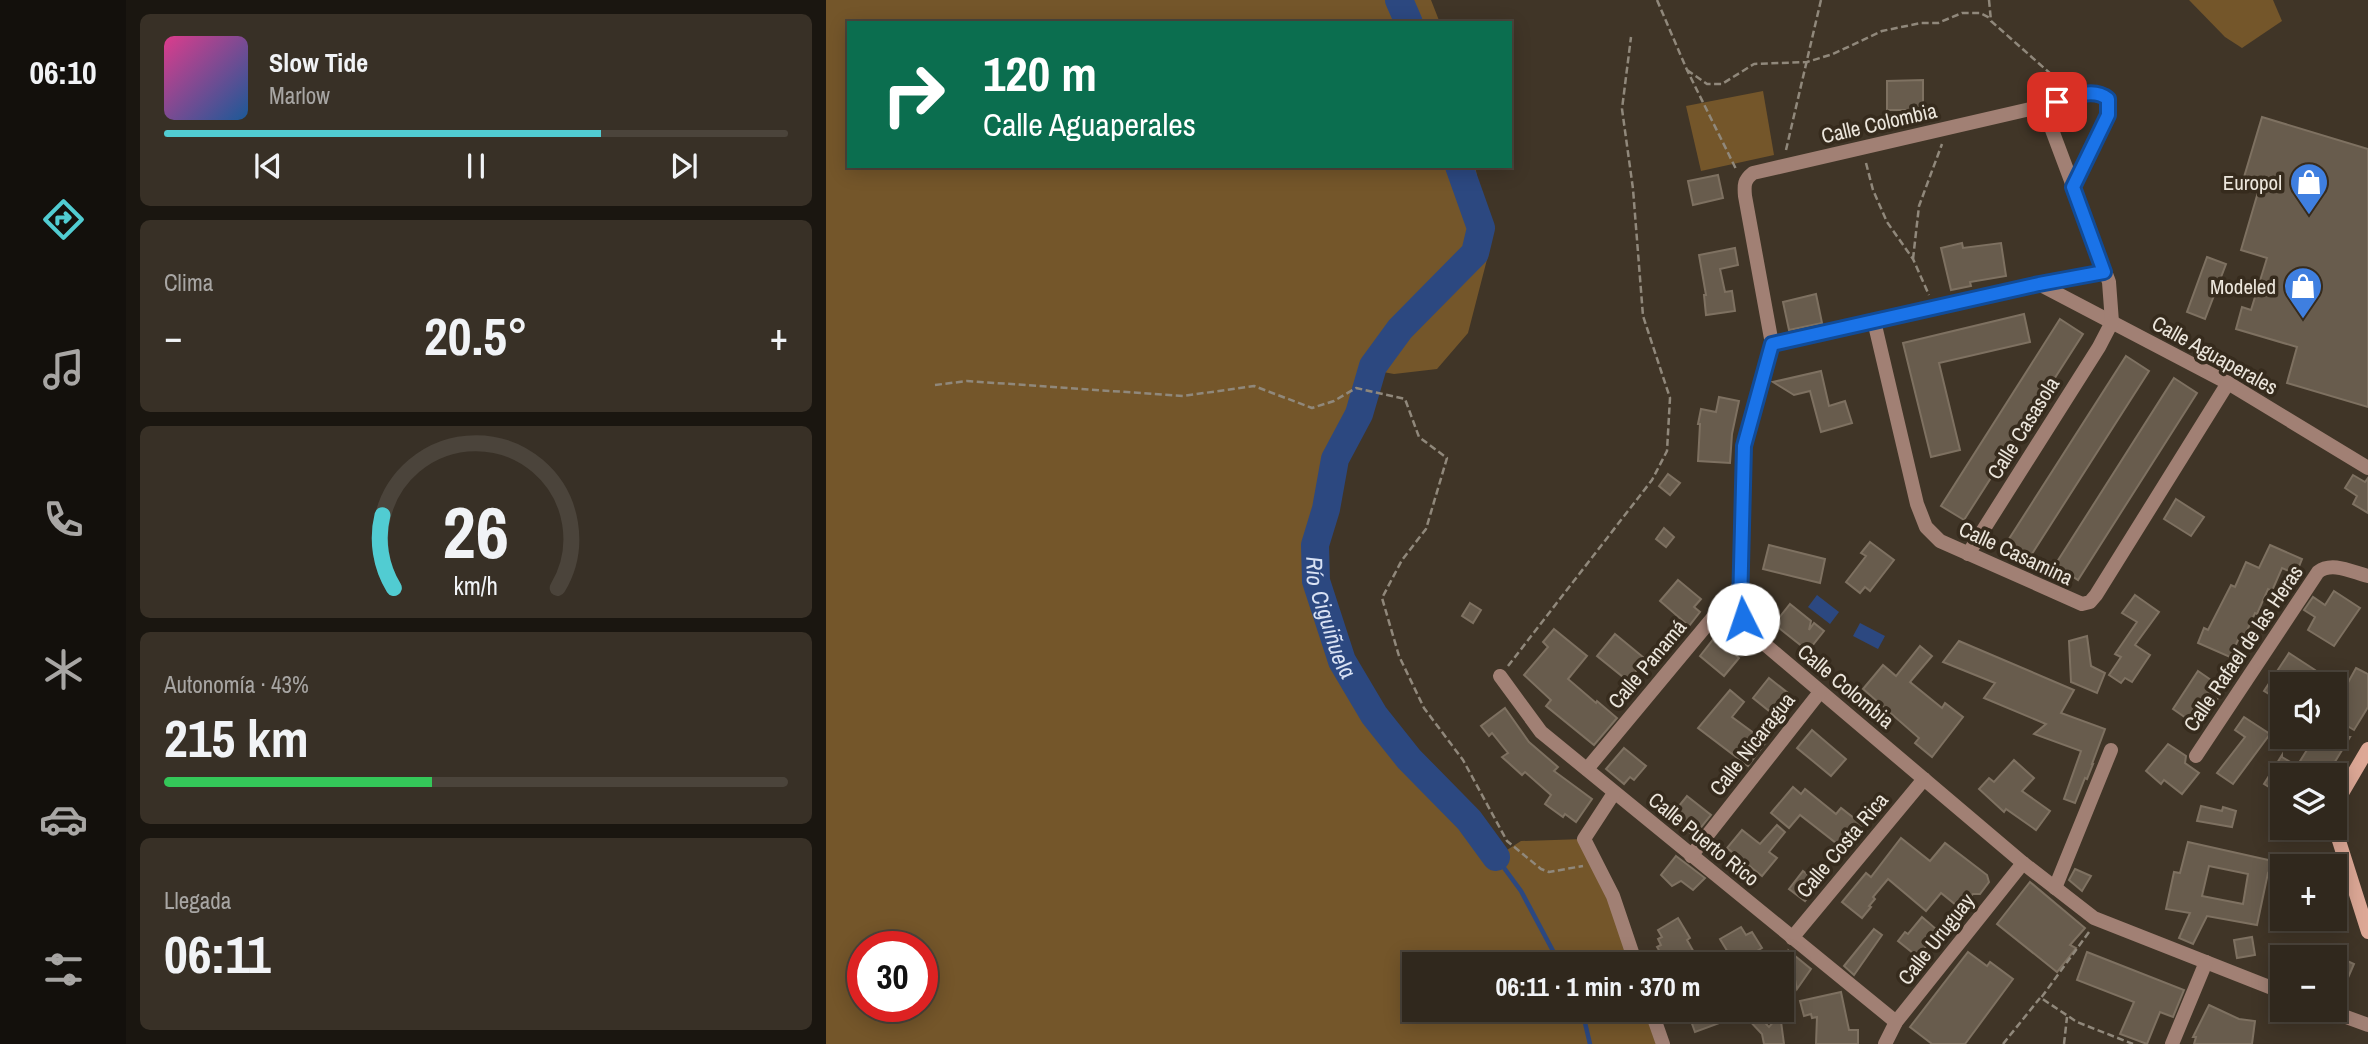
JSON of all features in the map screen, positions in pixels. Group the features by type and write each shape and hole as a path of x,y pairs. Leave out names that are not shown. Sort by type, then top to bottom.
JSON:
{"street":[{"name":"Calle Colombia","path":"2073,187 2108,115 2108,99 2101,94 2093,93 1753,173 1744,184 1772,344 1744,446 1740,606 1748,630 2023,863 2098,919 2270,987"},
{"path":"2050,104 2073,187 2111,293 2112,322"},
{"path":"1772,344 2104,272"},
{"path":"2084,276 2078,290 2086,309"},
{"name":"Calle Aguaperales","path":"2039,284 2228,383 2368,468"},
{"name":"Calle Casamina","path":"1874,321 1926,527 1940,541 2075,603 2090,602 2228,383"},
{"name":"Calle Casasola","path":"1968,554 2099,347 2112,322"},
{"name":"Calle Rafael de las Heras","path":"2196,756 2318,572 2331,566 2368,576"},
{"name":"Calle Panamá","path":"1587,769 1740,585"},
{"name":"Calle Puerto Rico","path":"1500,676 1536,726 1614,793 1896,1022"},
{"name":"Calle Nicaragua","path":"1691,856 1820,692"},
{"path":"2347,785 2368,749"},
{"path":"2055,888 2110,750"},
{"name":"Calle Costa Rica","path":"1792,938 1924,779"},
{"path":"1614,793 1584,839 1613,896 1632,952"},
{"path":"2339,840 2368,932"},
{"name":"Calle Uruguay","path":"1885,1044 1896,1022 2023,863"},
{"path":"2172,1044 2206,962"},
{"path":"2347,1017 2366,1023"},
{"path":"1655,1022 1662,1044"}],"path":[{"path":"1657,0 1687,70 1744,184"},
{"path":"1783,167 1821,0"},
{"path":"1989,0 1991,21 2052,75 2050,104"},
{"path":"1687,70 1707,83 1722,84 1754,64 1807,62 1833,54 1882,31 1921,23 1938,23 1962,13 1980,13 1990,18"},
{"path":"1500,676 1652,480 1667,451 1670,398 1643,316 1633,189 1622,109 1631,37"},
{"path":"1913,259 1919,206 1948,128"},
{"path":"1861,148 1873,190 1887,222 1913,259 1934,308"},
{"path":"935,385 967,381 1183,396 1254,386 1312,408 1334,401 1356,387 1405,399 1419,437 1447,458 1426,529 1402,560 1382,598 1399,656 1424,708 1464,760 1507,841 1532,864 1549,872 1596,863"},
{"path":"2003,1044 2041,998 2098,919"},
{"path":"2041,998 2067,1017 2133,1044"},
{"path":"2064,1044 2067,1017"}],"shaded area":[{"path":"826,0 1431,0 1439,21 847,21 847,168 1475,168 1491,244 1468,333 1437,369 1394,374 1372,370 1359,414 1335,460 1326,509 1315,545 1316,581 1342,661 1374,715 1409,759 1469,820 1496,857 1521,841 1584,839 1631,952 1402,952 1402,1022 1655,1022 1663,1044 826,1044"},
{"path":"2189,0 2273,0 2282,21 2242,48 2225,37"},
{"path":"1763,91 1774,155 1701,171 1686,106"}],"water":[{"path":"1817,595 1839,612 1830,624 1808,607"},
{"path":"1860,623 1885,636 1878,649 1853,636"}],"building":[{"path":"1923,80 1923,110 1887,110 1887,81"},
{"path":"2262,117 2368,149 2368,407 2287,383 2297,347 2236,329 2242,307 2251,310 2267,258 2241,250 2261,182 2244,177"},
{"path":"1718,175 1723,198 1693,205 1688,181"},
{"path":"1962,243 1963,248 2001,243 2006,276 1970,282 1971,286 1951,290 1941,248"},
{"path":"1735,248 1738,265 1720,269 1725,292 1732,291 1735,311 1706,315 1706,295 1699,255"},
{"path":"2207,257 2226,264 2205,319 2187,312"},
{"path":"1816,294 1822,323 1789,330 1783,302"},
{"path":"2024,314 2030,342 1939,363 1960,450 1931,457 1903,343"},
{"path":"2060,319 2083,334 1964,520 1941,506"},
{"path":"2126,356 2149,371 2030,557 2007,542"},
{"path":"1821,371 1829,406 1845,401 1852,423 1821,432 1810,391 1794,395 1773,382"},
{"path":"2174,378 2197,393 2078,580 2055,565"},
{"path":"1719,397 1739,401 1732,434 1730,463 1698,461 1698,424 1701,409 1716,412"},
{"path":"1668,474 1680,483 1670,495 1659,486"},
{"path":"2353,475 2365,482 2368,478 2368,513 2353,504 2357,496 2345,488"},
{"path":"2176,499 2204,517 2191,536 2164,519"},
{"path":"1664,528 1674,537 1666,547 1656,539"},
{"path":"1870,542 1894,560 1870,591 1865,587 1860,593 1846,582 1866,556 1861,553"},
{"path":"1769,545 1825,559 1820,583 1763,569"},
{"path":"2270,545 2302,559 2296,574 2282,568 2272,591 2268,589 2257,614 2255,613 2245,635 2241,634 2230,657 2198,643 2204,628 2208,630 2231,585 2235,587 2246,562 2259,568"},
{"path":"1678,580 1701,599 1694,607 1700,612 1689,626 1660,601"},
{"path":"2334,591 2360,608 2334,646 2308,630 2315,617 2304,610 2313,597 2325,605"},
{"path":"2135,595 2159,612 2135,645 2150,655 2132,682 2125,678 2121,683 2109,675 2121,657 2115,654 2137,622 2122,613"},
{"path":"1470,603 1481,610 1473,623 1462,616"},
{"path":"1790,604 1811,621 1809,630 1814,623 1824,631 1808,651 1774,624"},
{"path":"1554,629 1587,656 1568,679 1617,718 1594,745 1546,706 1551,700 1524,675 1548,647 1543,642"},
{"path":"1615,634 1643,657 1628,681 1597,656"},
{"path":"2087,636 2091,666 2105,673 2097,693 2071,682 2069,641"},
{"path":"1715,637 1739,658 1724,676 1700,656"},
{"path":"1959,641 2074,690 2061,713 2105,729 2087,779 2085,778 2075,803 2064,799 2081,751 2034,734 2046,724 1984,698 1995,683 1943,662"},
{"path":"1920,646 1932,656 1910,682 1942,708 1945,703 1963,717 1932,757 1915,743 1919,738 1863,689 1883,665 1896,676"},
{"path":"2289,653 2315,670 2314,672 2276,672"},
{"path":"2356,668 2368,674 2368,707 2354,730 2347,726 2347,684"},
{"path":"2198,671 2224,689 2199,727 2173,709"},
{"path":"1769,678 1788,693 1781,702 1788,707 1779,719 1753,698"},
{"path":"2270,682 2270,695 2264,691"},
{"path":"1730,690 1744,702 1732,717 1766,742 1748,766 1698,728"},
{"path":"1505,708 1529,742 1558,767 1554,771 1592,799 1576,822 1565,814 1563,817 1545,804 1551,795 1525,772 1522,775 1502,757 1508,753 1492,733 1489,736 1481,726"},
{"path":"2244,717 2270,734 2233,784 2217,773 2245,737 2235,730"},
{"path":"1812,730 1846,759 1831,776 1797,748"},
{"path":"2168,744 2186,756 2185,763 2199,773 2182,794 2164,780 2161,784 2146,771"},
{"path":"1624,748 1646,766 1634,780 1630,777 1624,784 1606,769"},
{"path":"2308,749 2343,749 2334,763 2299,763"},
{"path":"2282,757 2292,763 2277,763"},
{"path":"2014,760 2034,778 2022,791 2050,811 2036,830 2006,809 2004,812 1979,789 1989,778 1994,782"},
{"path":"2270,774 2270,788 2264,784"},
{"path":"1793,787 1801,794 1805,789 1836,814 1841,808 1864,826 1845,850 1800,815 1789,828 1771,813"},
{"path":"1687,796 1711,815 1694,836 1670,817"},
{"path":"2201,806 2222,811 2223,807 2236,811 2232,827 2197,821"},
{"path":"1777,825 1785,832 1769,852 1777,858 1762,876 1727,848 1742,830 1760,844"},
{"path":"1901,838 1930,861 1945,843 1987,875 1989,882 1980,894 1973,894 1961,909 1941,893 1926,911 1888,879 1873,897 1875,899 1869,906 1871,907 1862,918 1842,902 1866,873 1871,877"},
{"path":"2188,842 2270,860 2270,874 2268,873 2257,925 2207,916 2193,944 2179,938 2190,913 2166,909 2174,872 2180,873","holes":["2209,866 2248,874 2243,904 2202,896"]},
{"path":"1676,856 1705,878 1693,890 1681,881 1672,886 1661,875"},
{"path":"2075,869 2091,876 2082,891 2069,880"},
{"path":"1803,871 1819,883 1805,901 1789,889"},
{"path":"2030,882 2085,928 2070,945 2076,948 2057,972 1997,924"},
{"path":"1922,917 1936,929 1918,957 1898,941 1905,932 1908,934"},
{"path":"1678,918 1690,938 1687,940 1694,952 1660,952 1657,947 1661,945 1658,939 1662,937 1658,930"},
{"path":"1741,927 1746,935 1752,932 1762,948 1755,952 1728,952 1720,939"},
{"path":"1874,929 1882,935 1854,975 1844,966"},
{"path":"2252,937 2255,955 2237,958 2234,940"},
{"path":"1968,952 1987,966 1990,962 2013,979 1965,1044 1932,1044 1910,1027"},
{"path":"2087,952 2184,990 2173,1017 2160,1012 2147,1044 2120,1034 2134,1002 2077,980"},
{"path":"1794,955 1811,969 1797,989 1794,975"},
{"path":"2347,961 2354,964 2347,980"},
{"path":"1841,992 1849,1030 1858,1030 1858,1044 1816,1044 1817,1017 1812,1018 1811,1014 1804,1016 1800,1001"},
{"path":"2209,1005 2239,1019 2255,1021 2252,1044 2194,1044 2196,1037 2193,1037"},
{"path":"1691,1022 1722,1022 1695,1032"},
{"path":"1751,1022 1764,1022 1769,1027 1773,1022 1781,1022 1784,1044 1764,1044 1762,1034"}],"waterway":[{"name":"Río Ciguiñuela","path":"1399,0 1408,21"},
{"name":"Río Ciguiñuela","path":"1460,168 1481,228 1475,253 1400,329 1373,366 1359,414 1335,459 1326,509 1315,545 1316,581 1342,661 1374,715 1409,759 1469,820 1496,857"},
{"name":"Río Ciguiñuela","path":"1496,857 1521,891 1554,952"},
{"name":"Río Ciguiñuela","path":"1585,1022 1590,1044"}],"place":[{"name":"Europol","path":"2309,216"},
{"name":"Modeled","path":"2303,320"}],"route":[{"path":"1743,619 1740,606 1744,446 1772,344 2104,272 2073,187 2108,115 2108,99 2093,93 2057,102"}]}
